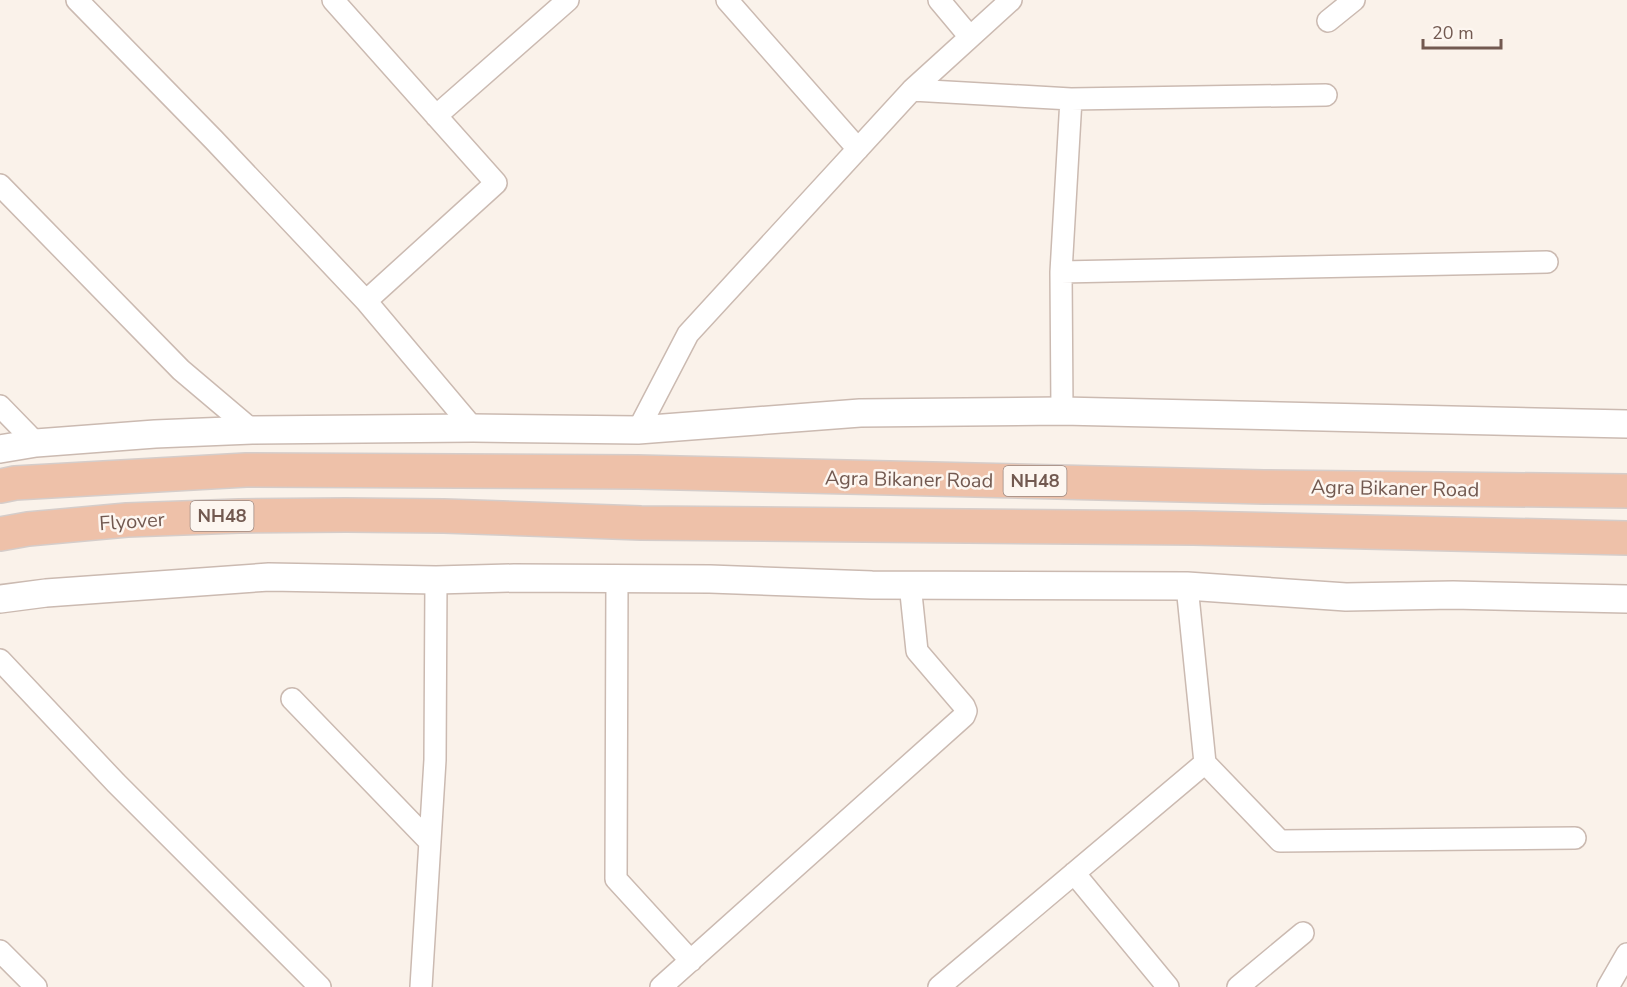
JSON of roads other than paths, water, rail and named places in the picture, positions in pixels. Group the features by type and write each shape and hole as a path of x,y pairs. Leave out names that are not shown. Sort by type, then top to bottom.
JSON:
{"highway":[{"name":"Agra Bikaner Road","path":"0,486 246,470 638,472 1263,487 1627,491"},
{"name":"Flyover","path":"0,534 28,529 127,520 239,516 444,516 641,523 1193,528 1627,538"}],"street":[{"path":"77,0 214,140 366,301 473,428"},
{"path":"333,0 496,183 366,301"},
{"path":"436,116 568,0"},
{"path":"727,0 858,149"},
{"path":"939,0 970,37"},
{"path":"638,430 688,334 912,90 1011,0"},
{"path":"1328,21 1354,0"},
{"path":"912,90 1071,99 1326,95"},
{"path":"1062,411 1061,272 1071,99"},
{"path":"0,185 182,370 252,430"},
{"path":"1061,272 1547,262"},
{"path":"0,406 36,443"},
{"path":"0,449 36,443 155,434 252,430 473,428 638,430 860,413 1062,411 1627,424"},
{"path":"0,599 46,593 269,577 436,580 710,579 910,584 1187,586 1346,597 1453,595 1627,600"},
{"path":"617,579 616,879 691,961"},
{"path":"421,987 435,760 436,580"},
{"path":"661,987 964,716 966,711 964,706 917,651 910,584"},
{"path":"1187,586 1204,763 1280,841 1575,838"},
{"path":"0,660 116,783 320,987"},
{"path":"292,699 430,842"},
{"path":"939,987 1204,763"},
{"path":"1074,873 1168,987"},
{"path":"1238,987 1304,933"},
{"path":"0,951 36,987"},
{"path":"1608,987 1627,954"}]}
